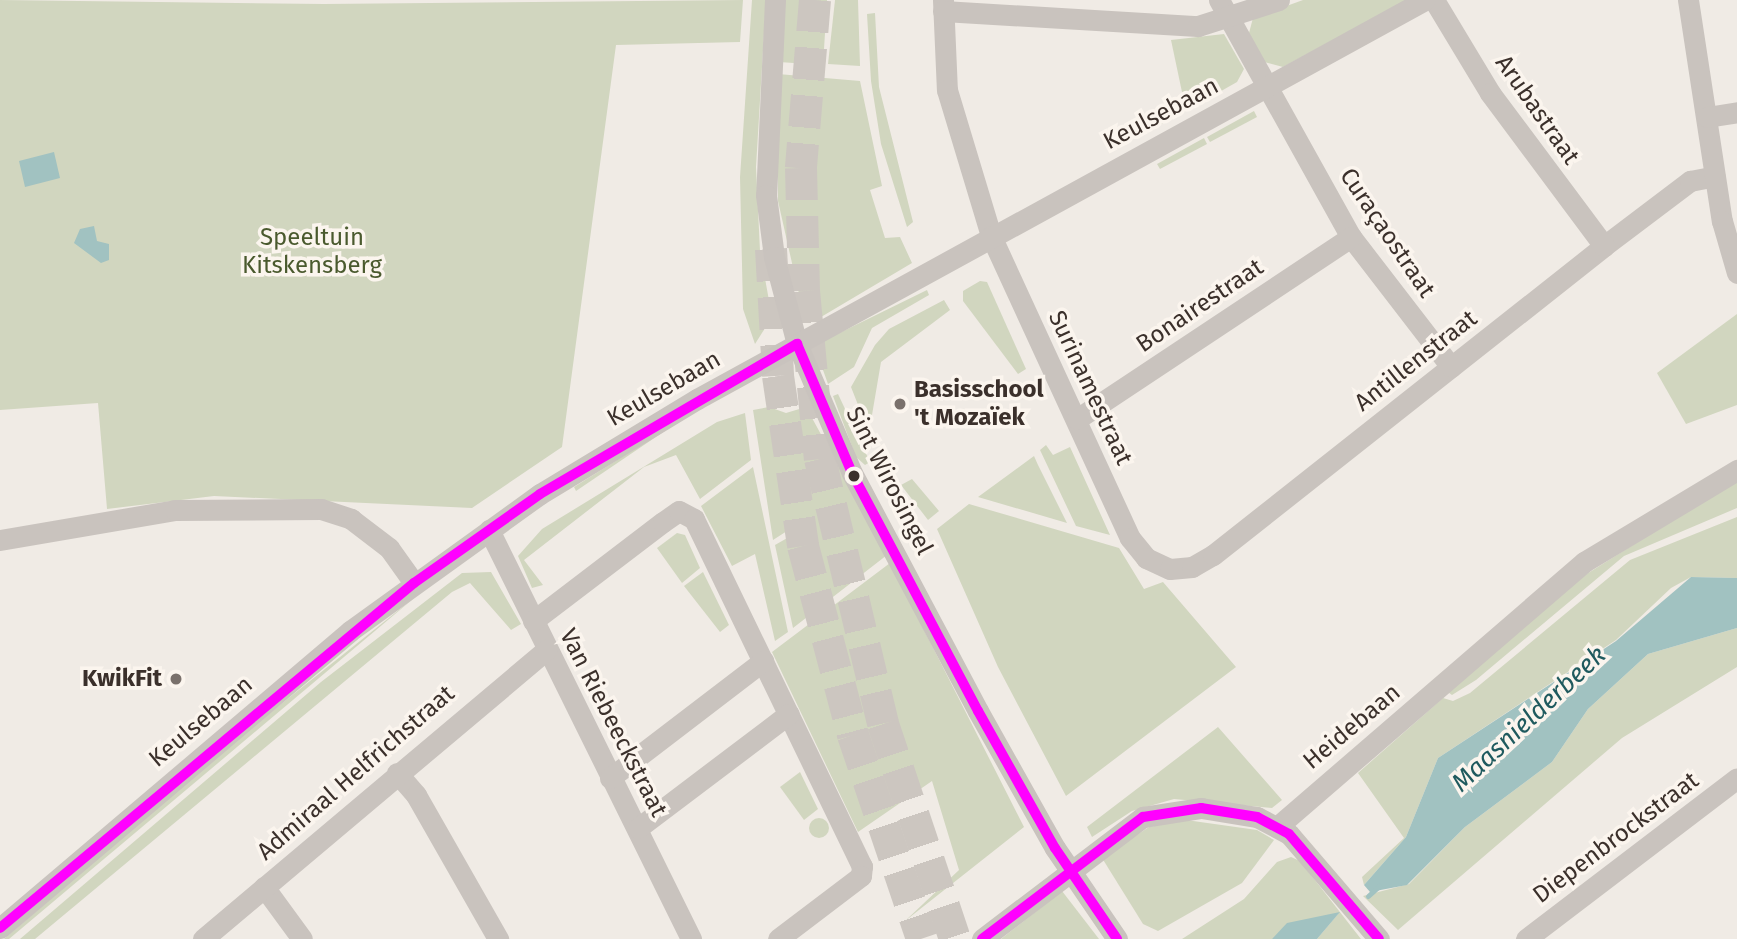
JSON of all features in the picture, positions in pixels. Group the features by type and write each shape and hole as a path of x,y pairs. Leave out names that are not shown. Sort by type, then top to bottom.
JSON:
{"street":[{"name":"Sint Wirosingel","path":"775,0 766,195 774,257 797,344 852,473 978,711 1055,848 1117,939"},
{"path":"943,6 1184,25 1223,9 1279,0"},
{"name":"Keulsebaan","path":"0,928 414,583 489,530 662,419 1425,0"},
{"name":"Arubastraat","path":"1434,0 1490,93 1604,246"},
{"path":"1689,0 1715,176 1737,274"},
{"name":"Surinamestraat","path":"943,6 947,90 991,236 1130,538 1146,558"},
{"name":"Curaçaostraat","path":"1223,9 1352,237 1451,368"},
{"path":"1707,117 1737,111"},
{"name":"Antillenstraat","path":"1146,558 1170,569 1200,563 1690,181 1715,176"},
{"name":"Bonairestraat","path":"1077,419 1352,237"},
{"name":"Heidebaan","path":"1277,827 1584,562 1737,470"},
{"path":"0,540 175,510 321,509 351,519 389,548 414,583"},
{"path":"533,621 663,522 688,512 862,866 861,876 778,939"},
{"name":"Van Riebeeckstraat","path":"489,530 691,939"},
{"name":"Admiraal Helfrichstraat","path":"203,939 546,650"},
{"path":"610,778 762,661"},
{"path":"638,828 789,714"},
{"path":"397,773 416,795 498,939"},
{"name":"Diepenbrockstraat","path":"1526,939 1737,778"},
{"path":"982,939 1107,841 1143,817 1171,810 1232,810 1277,827 1322,867 1378,939"},
{"path":"264,887 302,939"}],"green space":[{"name":"Speeltuin Kitskensberg","path":"0,0 324,4 743,0 740,42 616,45 562,447 472,508 214,496 107,509 98,403 0,410"},
{"path":"752,0 766,0 756,167 760,251 772,317 755,344 743,309 740,177"},
{"path":"784,0 827,0 823,65 779,62"},
{"path":"835,0 858,0 860,66 828,64"},
{"path":"1303,0 1407,0 1283,67 1264,62 1249,33 1253,18"},
{"path":"875,13 879,87 913,222 907,227 881,144 871,81 867,14"},
{"path":"1224,34 1244,69 1237,82 1186,111 1171,40"},
{"path":"778,74 860,81 882,186 870,190 885,238 900,237 912,263 821,317 801,303 778,201"},
{"path":"1171,103 1173,117 1150,131 1143,117"},
{"path":"1254,111 1257,117 1210,142 1207,137"},
{"path":"1204,138 1207,144 1160,169 1157,164"},
{"path":"980,281 987,282 1026,369 1018,374 963,301 963,291"},
{"path":"927,290 929,295 872,328 854,367 828,384 818,356 821,342"},
{"path":"944,300 950,310 881,362 872,415 862,415 851,387 875,345 889,329"},
{"path":"1737,314 1737,405 1686,424 1657,373"},
{"path":"838,394 870,462 865,465 856,457 833,396"},
{"path":"769,407 786,413 806,407 887,555 793,628 775,545 789,537 787,531 773,540 753,410"},
{"path":"745,413 751,460 700,499 676,455 644,467 524,560 543,585 532,588 518,556 542,529 717,422"},
{"path":"678,422 576,491 574,487"},
{"path":"1046,445 1053,455 1070,447 1110,535 1076,526 1040,450"},
{"path":"1034,456 1038,465 1067,523 978,497"},
{"path":"753,467 788,632 775,641 755,554 732,566 701,506"},
{"path":"912,479 939,511 928,520 901,485"},
{"path":"1737,480 1737,508 1624,556 1476,680 1452,695 1445,690 1585,575"},
{"path":"969,504 1119,548 1144,589 1163,582 1236,667 1066,796 998,667 937,529"},
{"path":"1737,517 1737,578 1691,577 1671,588 1616,640 1438,758 1406,837 1364,885 1362,877 1404,838 1358,773 1443,698 1453,701 1470,693 1630,560"},
{"path":"677,533 685,535 700,568 682,583 657,548"},
{"path":"890,563 1024,827 905,921 959,870 932,781 858,832 772,652"},
{"path":"491,572 521,624 511,630 470,583 452,592 35,939 20,939 321,682 462,573"},
{"path":"703,572 729,625 720,632 684,586"},
{"path":"420,593 9,939 4,939 226,748"},
{"path":"1737,628 1737,667 1622,738 1398,930 1363,896 1409,884 1465,827 1552,762 1588,709 1648,654"},
{"path":"1218,727 1282,800 1272,808 1174,799 1132,811 1092,837 1087,827"},
{"path":"800,772 818,809 804,820 780,787"},
{"path":"819,818 826,821 829,828 826,835 819,838 812,835 809,828 812,821"},
{"path":"1186,820 1257,830 1274,840 1242,883 1158,931 1143,924 1102,858 1149,827"},
{"path":"1291,857 1300,861 1361,939 1317,939 1339,913 1272,939 1182,939 1244,899 1277,862"},
{"path":"1062,891 1099,939 1001,939"}],"water":[{"path":"54,152 60,178 25,187 19,161"},
{"path":"94,226 97,241 109,244 109,260 101,263 74,243 80,229"},
{"path":"1691,577 1737,578 1737,628 1648,654 1588,709 1552,762 1465,827 1407,885 1370,892 1364,885 1406,837 1438,758 1616,641"},
{"path":"1340,912 1317,939 1272,939 1287,923"}],"waterway":[{"name":"Maasnielderbeek","path":"1368,896 1379,886"}],"tunnel":[{"path":"815,0 801,168 804,291 820,459 883,724 955,939"},
{"path":"771,249 778,376 803,546 853,735 922,939"}],"transit line":[{"path":"0,928 414,583 540,494 797,344 852,473 978,711 1055,848 1117,939"},
{"path":"982,939 1143,817 1201,808 1257,817 1289,834 1379,939"}],"place":[{"name":"Basisschool 't Mozaïek","path":"900,404"},
{"name":"KwikFit","path":"176,679"}]}
